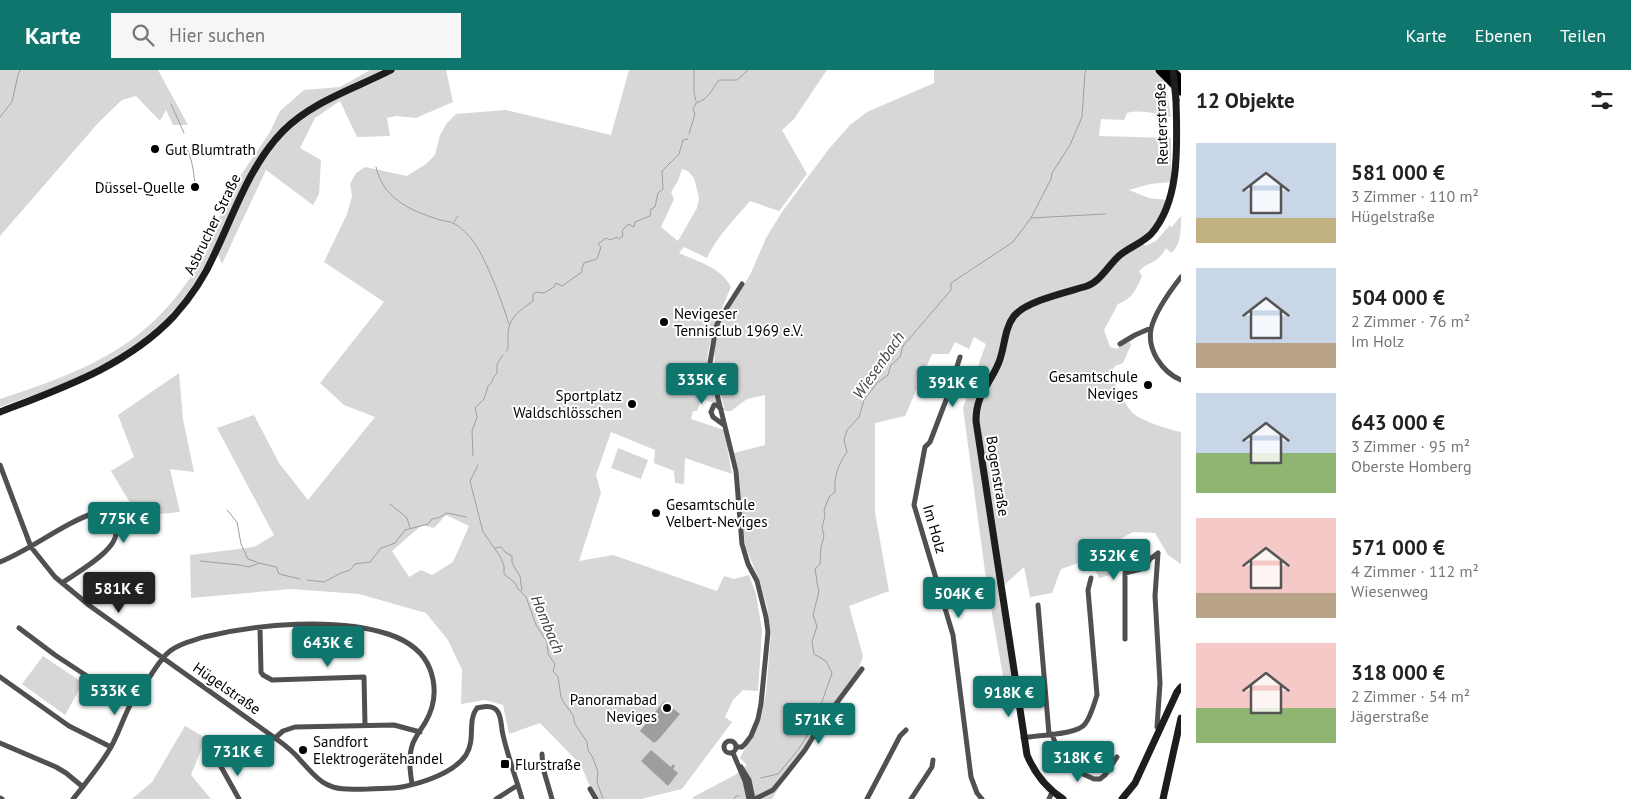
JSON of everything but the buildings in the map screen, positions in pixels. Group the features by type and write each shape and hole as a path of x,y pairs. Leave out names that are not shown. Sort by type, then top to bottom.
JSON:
{"highway":[{"path":"1160,70 1181,91"},
{"path":"1172,70 1181,80"}],"main road":[{"name":"Asbrucher Straße","path":"0,412 75,382 109,366 130,354 165,325 186,301 208,267 249,179 276,139 310,109 391,70"},
{"name":"Reuterstraße","path":"1172,70 1176,100 1178,177"},
{"name":"Bogenstraße","path":"1063,799 1051,795 1037,775 1027,756 1023,738 976,421 978,401 999,363 1009,324 1015,315 1029,305 1091,284 1121,254 1144,240 1159,225 1167,212 1178,177"},
{"path":"1122,799 1135,783 1181,687"},
{"path":"1163,799 1178,750 1181,718"}],"street":[{"path":"1181,277 1166,298 1152,328 1154,353 1159,362 1171,375 1181,380"},
{"path":"736,747 742,747 745,744 758,718 768,632 757,581 748,564 742,544 736,472 710,363 719,320 742,284"},
{"path":"1120,344 1152,328"},
{"name":"Im Holz","path":"960,357 948,395 930,442 926,447 914,505 953,635 971,777 976,793 982,799"},
{"path":"721,410 717,405 714,405 711,412 714,418 725,425"},
{"name":"Hügelstraße","path":"0,464 31,547 62,583 90,606 276,738 301,760 319,780 338,789 362,789 402,787 438,776 462,760 470,748 472,716 477,708 487,706 493,707 498,711 504,741 522,799"},
{"path":"110,517 121,506"},
{"path":"0,562 31,547 84,516 97,512 110,517 115,524 115,540 107,551 91,564 62,583"},
{"path":"1125,639 1125,573 1145,568 1150,559 1158,553 1155,596 1160,683 1157,726 1160,730"},
{"path":"1023,738 1075,731 1084,725 1097,695 1088,590 1091,578"},
{"path":"1038,605 1050,734 1061,759 1066,767 1094,779 1100,779 1105,776 1116,757"},
{"path":"73,799 111,747 133,701 163,657 181,644 237,630 318,624 353,627 390,635 408,643 423,656 430,668 434,681 434,703 428,718 413,743 410,762 412,784"},
{"path":"19,628 90,678 133,701"},
{"path":"260,628 261,672 272,680 364,677 366,725"},
{"path":"733,753 749,780 753,799 773,790 805,750 821,724 862,669"},
{"path":"0,677 70,726 111,747"},
{"path":"276,738 283,731 295,727 394,725 420,732"},
{"path":"867,799 900,736 906,730"},
{"path":"733,753 726,752 723,745 732,741 736,747"},
{"path":"0,743 56,767 83,787"},
{"path":"733,753 736,747"},
{"path":"542,754 543,768 552,799"},
{"path":"911,799 932,766 933,760"},
{"path":"220,765 239,799"},
{"path":"496,799 518,785"},
{"path":"590,789 596,799"}],"shaded area":[{"path":"0,70 158,70 188,125 173,125 166,110 160,121 136,96 122,100 99,122 0,236"},
{"path":"370,70 446,70 453,102 416,118 396,116 387,118 390,136 357,137 340,101 315,118 300,148 321,160 319,194 313,205 266,170 222,264 215,247 185,297 145,338 124,353 78,378 0,407 0,399 62,377 102,358 139,334 156,319 196,270 207,252 204,241 226,207 241,175 270,132 280,111 304,90 340,87"},
{"path":"629,70 827,70 794,119 782,130 807,174 779,211 750,201 721,235 707,258 684,247 679,253 715,270 727,280 731,287 711,339 707,360 710,383 717,404 701,399 697,411 693,411 691,419 724,430 732,474 685,458 684,484 675,483 674,471 654,463 655,450 611,432 596,475 601,493 579,561 613,555 717,591 724,576 734,579 749,575 756,594 762,631 758,691 743,690 733,700 725,717 732,722 682,789 641,799 597,799 581,765 540,723 509,734 503,705 485,700 461,704 462,670 448,640 426,613 359,594 291,589 191,598 190,555 254,547 274,535 217,428 254,415 279,463 308,500 375,417 344,405 320,383 384,302 324,262 347,214 352,196 350,184 356,173 365,167 407,176 426,164 435,155 440,135 447,123 456,114 506,110 611,135","holes":["682,169 688,171 694,178 699,198 697,208 678,241 661,227 674,199 671,192 678,181","446,515 469,526 453,562 432,575 421,570 409,577 392,551 422,525 434,528"]},
{"path":"934,70 1154,70 1165,80 1171,117 1149,112 1138,112 1127,113 1124,120 1101,119 1099,136 1171,138 1171,182 1150,184 1129,190 1149,198 1167,200 1163,211 1142,238 1145,246 1156,241 1181,216 1180,237 1177,246 1171,253 1166,248 1160,257 1139,271 1142,276 1135,290 1130,297 1118,304 1104,330 1110,347 1117,349 1123,344 1130,342 1131,345 1123,363 1115,366 1111,373 1127,406 1138,417 1181,432 1181,564 1168,555 1155,533 1133,532 1103,548 1115,574 1099,578 1090,559 1061,569 1052,593 1030,597 1024,567 1004,585 1018,685 1005,687 987,586 963,408 986,344 974,337 969,349 955,342 949,354 932,354 905,416 875,423 875,512 889,591 849,606 863,656 857,674 822,718 772,799 693,799 693,797 735,775 747,765 740,758 761,719 766,693 771,633 767,606 746,548 741,520 739,471 734,453 765,445 765,395 747,399 731,411 725,411 715,366 714,356 717,333 721,321 750,275 766,238 782,212 828,150 850,125 867,112 934,83"},
{"path":"179,373 183,419 194,472 170,469 180,512 138,516 111,471 134,457 118,415"},
{"path":"618,448 648,460 641,479 611,468"},
{"path":"43,656 83,683 65,715 22,684"},
{"path":"664,701 680,714 654,743 640,731"},
{"path":"185,726 206,738 191,775 211,799 132,799 152,782"},
{"path":"651,750 671,767 673,764 675,766 673,769 678,773 668,786 641,761"}],"waterway":[{"path":"0,117 12,102 20,70"},
{"path":"694,70 696,101"},
{"name":"Hombach","path":"689,134 695,114 693,109 696,103 707,97 719,80 737,80 748,70"},
{"path":"1031,218 1051,179 1052,173 1070,145 1082,117 1086,70"},
{"path":"171,104 184,133"},
{"name":"Hombach","path":"506,352 511,321 533,301 533,295 536,292 544,293 554,287 556,283 562,286 582,272 584,263 597,259 601,247 598,244 606,238 610,240 617,237 619,239 623,236 622,231 628,224 634,227 635,222 650,216 651,209 655,207 658,193 663,189 662,171 679,154 683,140 688,139"},
{"path":"185,144 192,165 195,187"},
{"path":"376,167 379,178 391,195 407,207 439,220 455,224 473,241 491,276 509,324"},
{"name":"Wiesenbach","path":"761,778 778,774 798,750 814,725 832,673 826,661 814,654 812,642 817,626 813,615 819,591 815,569 820,564 824,536 822,527 825,516 824,510 829,497 835,492 837,471 847,452 844,440 847,430 859,417 864,400 877,383 888,375 891,365 900,357 903,346 951,290 951,283 1013,242 1031,218 1105,214"},
{"path":"454,222 458,216"},
{"name":"Hombach","path":"473,456 472,431 477,417 475,408 484,399 488,386 497,373 497,364 503,355"},
{"name":"Hombach","path":"478,465 470,481 483,532 500,556 504,566 504,574 515,583 526,597 536,625 547,642 548,654 555,664 553,671 558,677 561,697 587,742 588,750 598,772 597,782 603,799"},
{"path":"390,504 407,518 410,528"},
{"path":"227,510 237,522 241,544 248,559 257,562"},
{"path":"307,580 324,582 350,570 355,564 370,562 381,548 395,543 405,530 428,524 432,519 447,513 466,517"},
{"path":"495,548 501,547 512,556 512,563 520,576 522,591"},
{"path":"200,561 249,567 259,563 276,567 279,574 300,579"},
{"name":"Wiesenbach","path":"734,799 736,796 739,796"}],"place":[{"name":"Gut Blumtrath","path":"155,149"},
{"name":"Düssel-Quelle","path":"195,187"},
{"name":"Nevigeser Tennisclub 1969 e.V.","path":"664,322"},
{"name":"Gesamtschule Neviges","path":"1148,385"},
{"name":"Sportplatz Waldschlösschen","path":"632,404"},
{"name":"Gesamtschule Velbert-Neviges","path":"656,513"},
{"name":"Panoramabad Neviges","path":"667,708"},
{"name":"Sandfort Elektrogerätehandel","path":"303,750"},
{"name":"Flurstraße","path":"505,764"}]}
